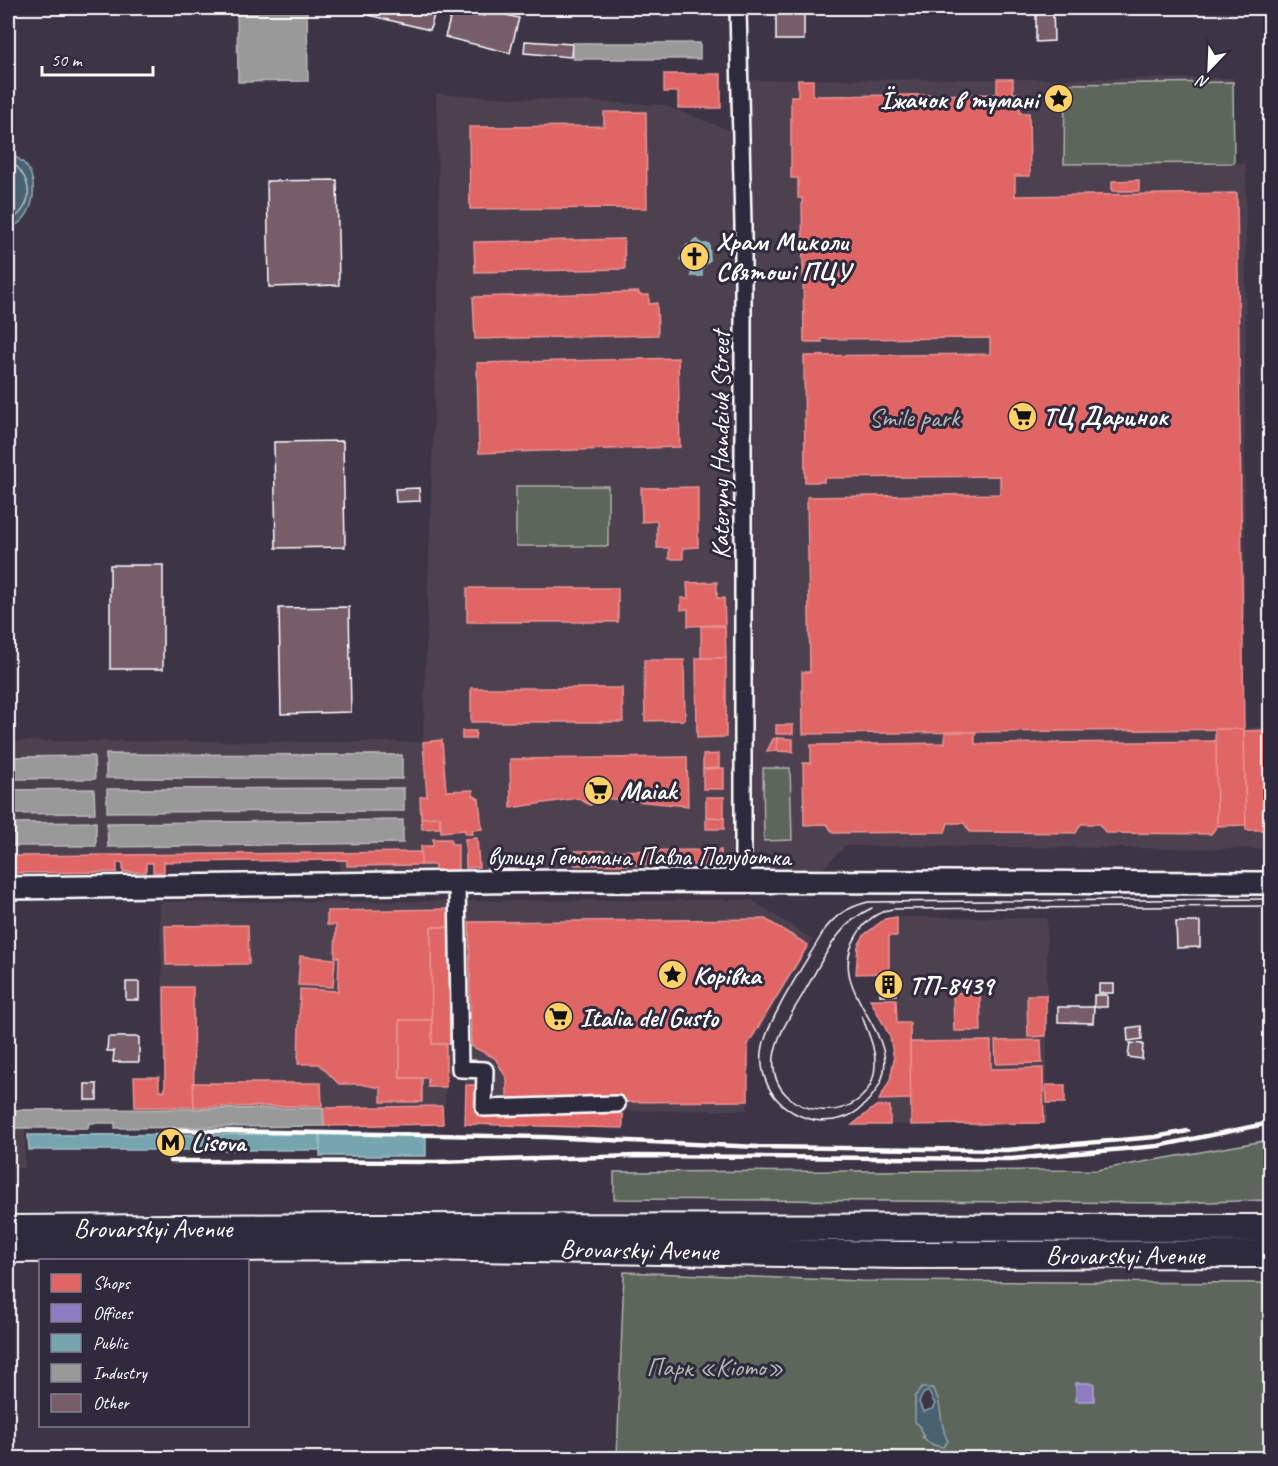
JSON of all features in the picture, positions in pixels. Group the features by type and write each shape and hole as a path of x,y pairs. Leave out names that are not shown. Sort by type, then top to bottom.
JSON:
{"highway":[{"name":"Brovarskyi Avenue","path":"8,1229 1270,1228"},
{"name":"Brovarskyi Avenue","path":"8,1249 416,1247 900,1255 1270,1254"}],"street":[{"name":"Kateryny Handziuk Street","path":"738,8 743,225 743,882"},
{"name":"вулиця Гетьмана Павла Полуботка","path":"8,888 743,882 1270,883"},
{"path":"457,884 460,1069 484,1070 484,1108 617,1104"}],"shaded area":[{"name":"ТЦ Даринок","path":"1233,78 1234,163 1246,164 1244,728 1270,726 1270,849 845,846 823,869 757,868 754,864 747,80"},
{"path":"436,94 663,105 732,131 736,221 733,560 736,856 733,864 726,870 340,872 339,853 8,856 8,741 423,742 440,224"},
{"path":"752,900 813,940 750,1046 747,1110 625,1111 623,1128 465,1124 465,1076 447,1076 443,1124 324,1126 168,1120 159,902"},
{"path":"897,917 1047,918 1047,1123 852,1125 876,1106 890,1081 894,1059 890,1037 870,999 899,998 899,974 856,974 858,946 873,926"},
{"path":"8,1128 25,1128 25,1168 8,1168"}],"green space":[{"path":"1233,82 1234,163 1064,164 1065,84"},
{"path":"516,486 608,486 608,546 516,546"},
{"path":"763,768 790,768 792,840 764,841"},
{"path":"1270,1140 1270,1200 1175,1203 614,1199 614,1172 1097,1170"},
{"name":"Парк «Кіото»","path":"624,1272 861,1281 1270,1283 1270,1458 617,1458","holes":["932,1388 942,1430 923,1438 915,1396"]}],"water":[{"path":"8,152 27,167 31,175 33,193 32,203 23,219 17,225 8,228"},
{"path":"922,1388 932,1388 936,1394 948,1441 943,1447 927,1441 915,1422 915,1396","holes":["928,1391 935,1404 932,1409 923,1412 919,1402 923,1394"]}],"building: Shops":[{"path":"664,74 721,74 721,108 678,108 678,92 664,92"},
{"name":"ТЦ Даринок","path":"997,79 1013,79 1013,93 1020,93 1020,113 1029,113 1030,176 1015,176 1015,196 1237,193 1244,729 803,734 802,672 810,672 807,497 1000,494 1000,476 824,478 824,482 805,482 804,356 990,354 990,338 822,339 822,342 804,342 802,198 798,198 798,178 791,178 791,96 798,96 798,80 813,80 813,96 997,94"},
{"path":"604,112 646,112 647,208 470,209 469,127 604,126"},
{"path":"1139,180 1139,191 1112,191 1112,181"},
{"path":"624,239 625,269 475,272 474,242"},
{"path":"639,292 639,295 649,295 649,304 657,303 658,335 475,339 473,297"},
{"path":"678,358 680,447 479,453 477,363"},
{"path":"698,487 698,547 683,548 683,559 669,559 669,548 657,548 657,521 642,522 641,488"},
{"path":"717,582 717,598 724,598 725,625 688,626 688,609 681,610 681,598 688,598 687,583"},
{"path":"467,588 618,588 618,622 467,622"},
{"path":"701,626 725,626 726,658 701,658"},
{"path":"696,658 726,658 726,737 697,738"},
{"path":"644,660 684,660 685,720 645,721"},
{"path":"471,688 622,688 623,722 471,722"},
{"path":"776,725 793,725 793,734 776,734"},
{"path":"1215,729 1244,729 1246,825 1217,826"},
{"path":"1270,730 1270,830 1246,830 1244,731"},
{"path":"462,731 476,731 475,739 462,739"},
{"path":"945,732 975,732 975,744 1216,741 1217,826 1211,834 1106,833 1099,824 1081,824 1076,833 970,832 964,823 948,823 945,832 833,833 827,824 804,825 803,763 811,763 811,745 945,743"},
{"path":"777,738 777,751 767,751 773,739"},
{"path":"777,738 793,739 793,752 777,751"},
{"path":"442,740 446,791 473,790 473,795 479,799 482,829 472,830 473,834 465,834 465,830 441,832 440,817 421,818 420,797 427,796 423,742"},
{"path":"719,754 719,768 703,769 703,755"},
{"name":"Maiak","path":"687,757 688,806 601,798 590,805 578,798 511,808 510,759"},
{"path":"724,768 724,789 703,789 703,769"},
{"path":"706,797 724,797 724,818 706,817"},
{"path":"440,817 440,828 422,829 421,818"},
{"path":"706,817 724,818 724,829 706,829"},
{"path":"477,838 479,867 466,868 465,839"},
{"path":"433,839 451,839 451,844 458,844 458,870 435,871 435,865 421,865 421,846 433,846"},
{"path":"721,850 721,865 575,865 575,851"},
{"path":"421,852 421,865 347,866 347,860 164,862 164,872 153,872 153,863 146,863 146,872 123,872 123,863 117,863 117,872 8,873 8,856"},
{"path":"449,909 449,927 431,927 432,1020 400,1020 400,1078 422,1078 422,1102 381,1102 381,1088 360,1084 339,1084 319,1064 298,1064 300,989 338,991 339,957 335,957 336,925 327,925 327,911"},
{"path":"897,917 897,936 889,936 889,973 856,974 858,946 864,935 885,919"},
{"path":"765,919 808,945 748,1044 748,1101 507,1103 507,1079 495,1058 471,1046 469,922"},
{"path":"248,925 249,964 166,965 165,926"},
{"path":"431,927 449,927 450,1044 432,1044"},
{"path":"300,956 335,959 333,987 298,985"},
{"path":"164,987 193,987 194,1107 135,1107 134,1077 159,1077 159,1090 165,1091"},
{"path":"980,992 981,1031 954,1031 953,993"},
{"path":"1027,995 1046,995 1046,1036 1028,1037"},
{"path":"870,999 896,999 897,1023 910,1023 911,1099 879,1100 890,1080 894,1059 890,1037"},
{"path":"400,1020 432,1020 432,1044 446,1044 446,1087 428,1087 428,1078 400,1078"},
{"path":"1041,1040 1042,1063 996,1064 995,1041"},
{"path":"991,1041 991,1069 1043,1068 1044,1123 911,1125 910,1042"},
{"path":"193,1083 321,1083 322,1106 194,1107"},
{"path":"466,1085 476,1085 475,1111 623,1114 623,1128 465,1124"},
{"path":"1046,1085 1065,1085 1065,1103 1047,1103"},
{"path":"442,1106 443,1124 324,1126 323,1108"},
{"path":"876,1106 890,1106 890,1125 852,1125"}],"building: Offices":[{"path":"1076,1383 1094,1383 1094,1401 1076,1401"}],"building: Public":[{"name":"Храм Миколи Святоші ПЦУ","path":"694,240 698,240 701,244 709,244 710,260 702,268 702,276 691,276 692,267 687,266 680,259 687,245 691,245"},
{"path":"320,1134 426,1137 426,1156 320,1156"},
{"path":"320,1134 320,1150 29,1150 28,1135"}],"building: Industry":[{"path":"237,8 307,8 308,81 238,82"},
{"path":"573,43 700,43 700,59 573,59"},
{"path":"106,754 402,755 402,779 106,778"},
{"path":"94,756 95,779 8,779 8,757"},
{"path":"404,788 404,811 107,812 107,789"},
{"path":"94,789 95,813 8,814 8,790"},
{"path":"403,820 403,843 108,847 107,823"},
{"path":"96,822 96,846 8,846 8,823"},
{"path":"323,1108 324,1126 115,1128 115,1123 89,1123 88,1128 8,1128 8,1110"}],"building: Other":[{"path":"366,8 421,8 435,11 430,30 364,14"},
{"path":"453,8 485,16 486,10 519,18 510,53 445,37"},
{"path":"776,8 804,8 804,40 776,40"},
{"path":"1036,8 1053,8 1054,41 1036,42"},
{"path":"525,41 572,44 571,57 524,53"},
{"path":"337,180 339,285 269,287 267,181"},
{"path":"343,441 345,547 276,548 274,442"},
{"path":"419,488 420,501 396,502 395,489"},
{"path":"110,565 163,565 163,669 110,669"},
{"path":"349,607 351,712 281,714 279,608"},
{"path":"1176,922 1200,922 1200,947 1177,948"},
{"name":"ТП-8439","path":"880,976 895,976 896,995 880,995"},
{"path":"126,982 139,982 139,1000 126,1000"},
{"path":"1099,984 1114,984 1114,993 1099,993"},
{"path":"1094,995 1107,995 1107,1007 1094,1007"},
{"path":"1058,1007 1094,1007 1093,1023 1058,1022"},
{"path":"1141,1026 1142,1039 1128,1041 1127,1028"},
{"path":"108,1037 139,1037 139,1062 113,1062 114,1051 107,1051"},
{"path":"1130,1043 1143,1044 1142,1059 1128,1057"},
{"path":"85,1084 97,1084 97,1100 85,1100"}],"tram line":[{"path":"1270,899 868,902 861,904 839,915 825,929 781,1003 763,1046 762,1066 765,1079 771,1092 788,1109 803,1117 821,1121 835,1120 859,1110 881,1082 885,1060 880,1040 850,980 848,958 857,935 864,925 876,915 887,910 1270,906"},
{"path":"862,1016 873,1046 875,1065 870,1086 857,1101 840,1109 821,1110 802,1105 786,1095 776,1079 774,1057 783,1029 841,931 860,914 872,908"}],"railway":[{"path":"170,1161 437,1162 636,1156 1011,1159 1158,1146 1270,1123"},
{"path":"173,1130 544,1137 758,1147 1007,1150 1155,1137 1188,1131"}],"place":[{"name":"Їжачок в тумані","path":"1059,99"},
{"name":"Храм Миколи Святоші ПЦУ","path":"695,256"},
{"name":"ТЦ Даринок","path":"1022,416"},
{"name":"Maiak","path":"599,790"},
{"name":"Корівка","path":"672,975"},
{"name":"ТП-8439","path":"888,985"},
{"name":"Italia del Gusto","path":"559,1017"},
{"name":"Lisova","path":"170,1142"}],"park label":[{"name":"Smile park","path":"914,417"}]}
